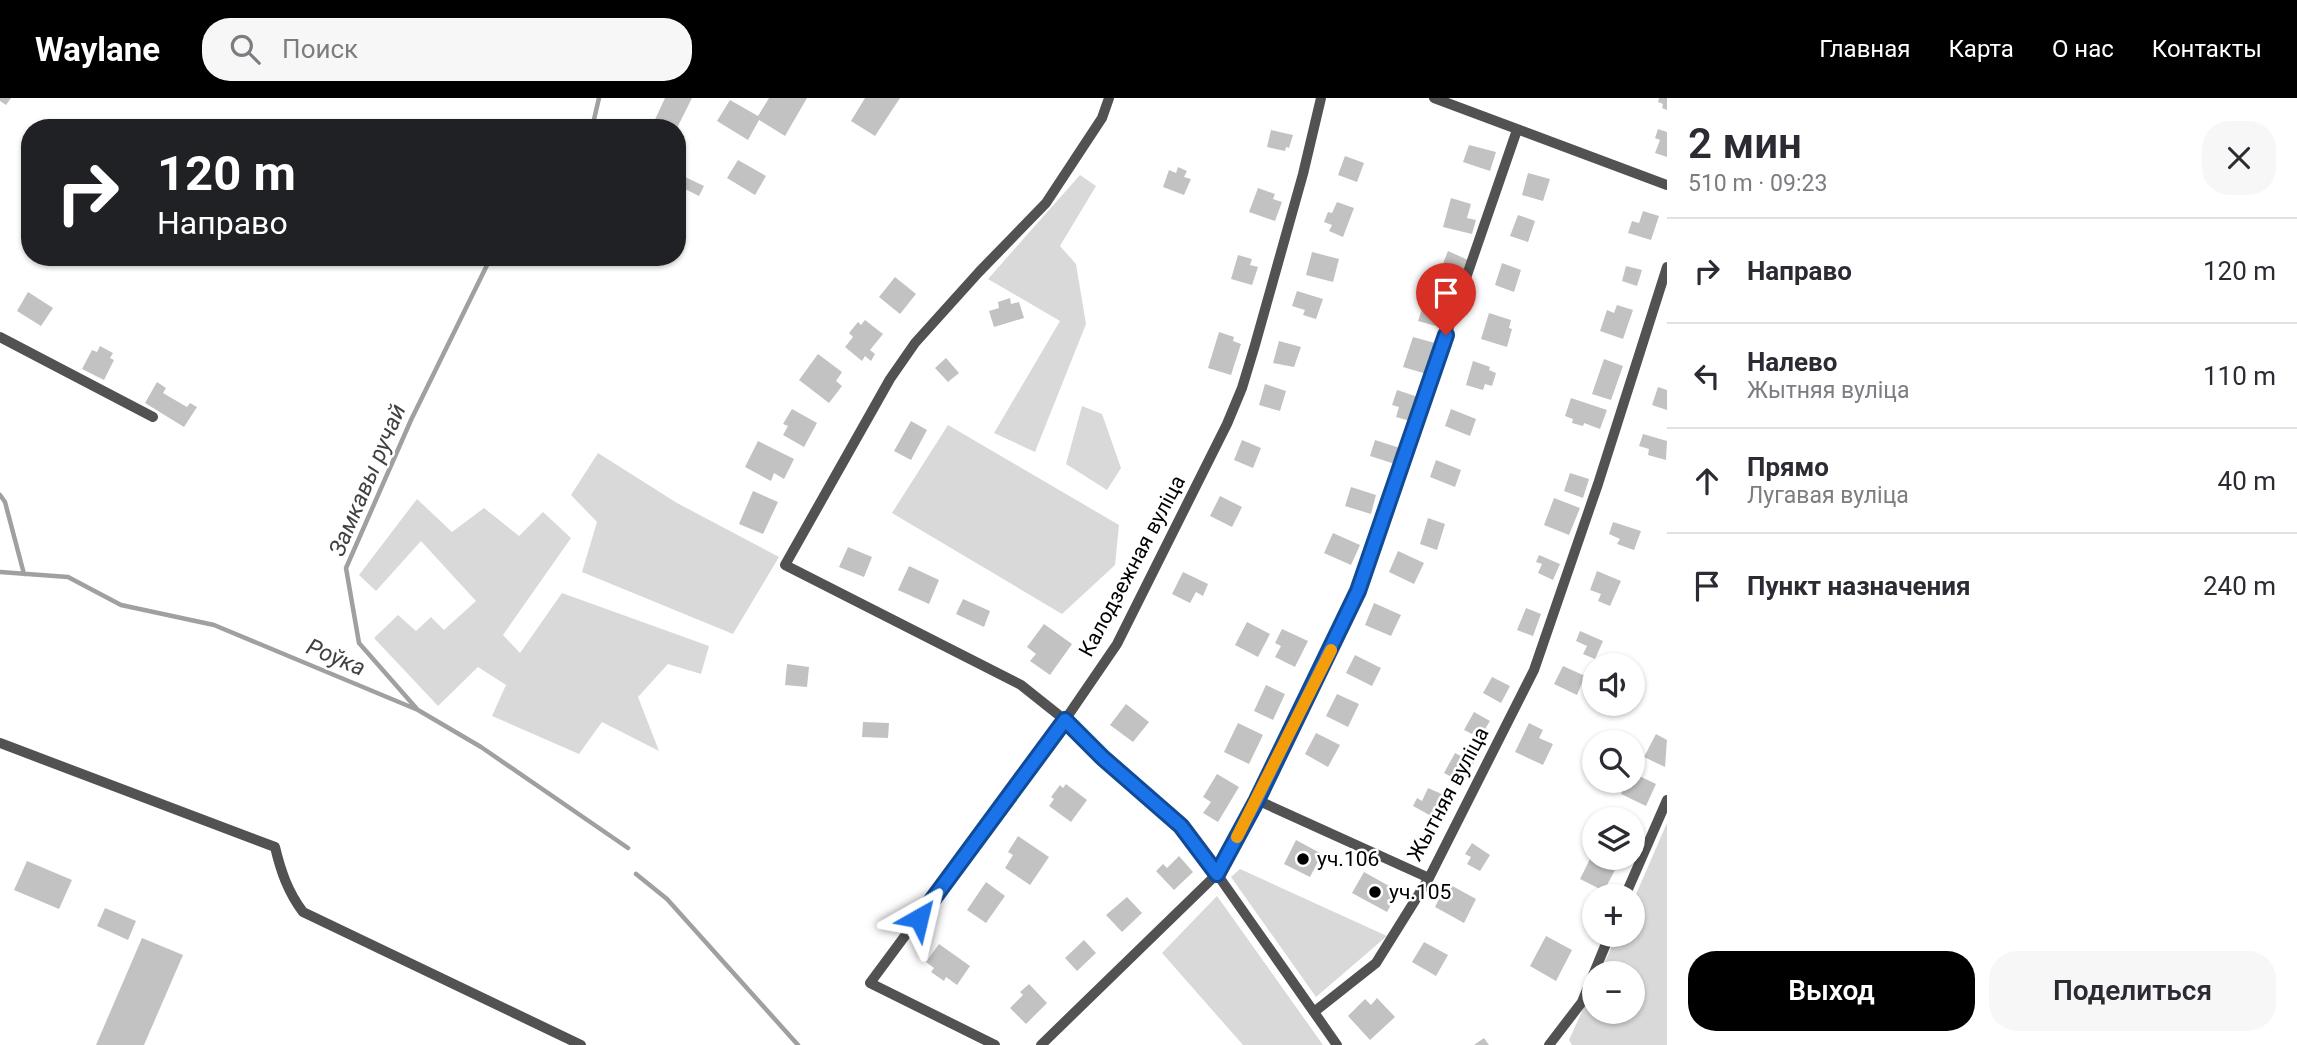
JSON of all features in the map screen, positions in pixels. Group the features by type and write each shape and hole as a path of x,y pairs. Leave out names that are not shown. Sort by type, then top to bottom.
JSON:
{"street":[{"path":"1109,98 1102,118 1046,202 915,343 890,379 786,565 1021,685 1065,720 1103,758 1181,826 1337,1045"},
{"name":"Калодзежная вуліца","path":"995,1045 870,983 1065,720 1116,644 1237,400 1303,174 1321,98"},
{"path":"1434,98 1665,181"},
{"path":"1041,1045 1217,874 1257,800 1358,591 1517,130"},
{"name":"Жытняя вуліца","path":"1257,800 1429,878 1534,670 1598,484 1667,267"},
{"path":"0,337 153,417"},
{"path":"0,743 275,847 284,881 303,912 581,1045"},
{"path":"1630,884 1667,800"},
{"path":"1314,1012 1376,963 1429,878"},
{"path":"1549,1045 1582,1002 1605,947"}],"shaded area":[{"path":"1080,175 1096,186 1060,246 1076,264 1086,324 1035,452 994,433 1060,321 988,279"},
{"path":"1082,406 1102,414 1121,468 1107,490 1066,464"},
{"path":"948,425 1119,525 1115,565 1062,614 892,513"},
{"path":"598,453 677,503 779,557 733,634 582,572 597,522 571,495"},
{"path":"417,499 452,532 484,508 519,536 543,512 571,538 503,635 520,653 562,593 709,646 701,674 668,664 638,697 659,751 602,722 579,754 492,716 506,685 478,667 438,706 374,638 398,615 416,631 431,617 444,630 476,601 421,541 376,591 359,575"},
{"path":"1667,823 1667,1045 1572,1045 1569,1040 1582,1011 1582,1024 1645,1024 1645,961 1605,961 1612,947 1645,947 1645,884 1640,884"},
{"path":"1240,869 1387,936 1316,997 1231,877"},
{"path":"1217,896 1323,1045 1243,1045 1162,953"}],"building":[{"path":"0,98 11,98 6,105"},
{"path":"665,98 692,98 682,119 655,119"},
{"path":"769,98 807,98 785,136 759,120 748,140 717,121 730,100 758,116"},
{"path":"865,98 900,98 875,136 851,121"},
{"path":"1659,98 1667,98 1667,110 1658,102"},
{"path":"1658,129 1667,132 1667,157 1655,153 1660,140 1655,138"},
{"path":"1271,130 1293,135 1289,148 1286,147 1285,151 1267,147"},
{"path":"1469,145 1496,152 1490,171 1463,162"},
{"path":"1345,156 1364,163 1357,182 1338,175"},
{"path":"738,160 766,176 755,195 727,178"},
{"path":"1178,167 1187,171 1184,177 1191,179 1184,195 1163,187 1169,170 1176,173"},
{"path":"1528,173 1550,179 1543,201 1522,195"},
{"path":"686,177 704,186 699,196 686,190"},
{"path":"1258,188 1275,194 1273,199 1282,202 1275,221 1249,212"},
{"path":"1451,198 1471,204 1467,218 1476,220 1472,234 1443,227"},
{"path":"1337,202 1354,208 1343,237 1329,231 1332,225 1324,222"},
{"path":"1643,211 1659,216 1651,240 1628,233 1632,221 1639,223"},
{"path":"1518,215 1535,221 1528,242 1510,236"},
{"path":"1448,251 1468,260 1458,284 1438,276"},
{"path":"1312,252 1339,259 1333,282 1306,275"},
{"path":"1238,255 1252,259 1250,265 1258,267 1252,285 1231,279"},
{"path":"1502,263 1521,270 1514,292 1495,285"},
{"path":"1626,266 1642,270 1637,286 1622,281"},
{"path":"895,277 916,294 900,314 879,297"},
{"path":"1297,291 1323,299 1316,319 1303,315 1305,310 1292,306"},
{"path":"28,292 53,308 41,326 17,311"},
{"path":"1010,298 1011,304 1019,302 1024,318 994,327 989,311 999,308 998,302"},
{"path":"1433,303 1450,309 1443,328 1418,321 1422,309 1430,311"},
{"path":"1617,305 1633,310 1623,339 1600,331 1607,310 1614,313"},
{"path":"1489,313 1511,320 1509,328 1512,329 1507,347 1481,339"},
{"path":"865,320 883,334 870,350 875,354 871,361 865,356 862,361 845,347 853,337 849,333 858,322 861,325"},
{"path":"1219,332 1234,337 1233,341 1241,344 1231,375 1208,368"},
{"path":"1413,337 1435,343 1430,375 1403,367"},
{"path":"1279,341 1301,347 1294,367 1273,363"},
{"path":"100,346 113,353 110,358 114,360 104,380 82,369 92,350 97,352"},
{"path":"818,354 842,372 836,381 842,386 829,403 799,380"},
{"path":"946,358 959,373 948,382 935,368"},
{"path":"1604,359 1623,366 1611,400 1592,394"},
{"path":"1473,361 1490,367 1489,370 1496,373 1492,386 1485,384 1483,390 1466,385"},
{"path":"157,382 166,388 163,393 187,407 190,403 197,407 184,427 145,403"},
{"path":"1265,384 1286,391 1280,411 1259,405"},
{"path":"1658,387 1667,390 1667,410 1652,405"},
{"path":"1397,390 1418,397 1410,421 1396,417 1399,407 1392,405"},
{"path":"1571,398 1607,410 1600,429 1584,423 1583,426 1572,423 1573,419 1565,416"},
{"path":"792,409 817,423 804,447 783,435 788,426 783,424"},
{"path":"1451,409 1476,419 1470,436 1445,426"},
{"path":"911,421 927,430 911,460 894,451"},
{"path":"1643,434 1667,441 1666,460 1648,455 1649,449 1639,446"},
{"path":"1242,440 1261,448 1253,468 1234,460"},
{"path":"1375,440 1400,448 1395,464 1370,456"},
{"path":"758,441 794,459 784,479 774,473 771,481 745,467"},
{"path":"1436,460 1461,470 1455,487 1430,477"},
{"path":"1570,473 1589,479 1583,498 1564,491"},
{"path":"1351,487 1376,495 1371,514 1345,506"},
{"path":"753,491 778,502 763,534 739,524"},
{"path":"1220,496 1242,507 1232,527 1210,516"},
{"path":"1554,498 1580,508 1569,535 1544,525"},
{"path":"1428,518 1445,524 1437,550 1420,544"},
{"path":"1613,522 1641,531 1634,550 1617,544 1620,539 1609,534"},
{"path":"1333,533 1360,545 1351,565 1324,553"},
{"path":"848,547 872,557 864,577 839,567"},
{"path":"1398,551 1424,563 1414,584 1389,572"},
{"path":"1539,555 1560,564 1553,580 1538,573 1542,564 1536,562"},
{"path":"909,566 939,580 929,604 898,590"},
{"path":"1597,571 1621,581 1610,606 1598,601 1601,594 1590,590"},
{"path":"1183,572 1208,584 1203,596 1196,592 1190,603 1172,594"},
{"path":"963,599 990,611 984,627 956,614"},
{"path":"1374,603 1401,615 1391,636 1365,625"},
{"path":"1526,608 1541,614 1533,636 1517,630"},
{"path":"1247,622 1270,634 1258,657 1235,645"},
{"path":"1044,624 1072,644 1050,675 1030,661 1036,654 1027,647"},
{"path":"1282,629 1308,641 1295,667 1275,657 1281,646 1275,643"},
{"path":"1580,631 1603,641 1598,653 1584,653 1587,646 1576,641"},
{"path":"1355,655 1381,668 1372,686 1346,673"},
{"path":"787,664 809,667 807,687 785,685"},
{"path":"1563,666 1582,675 1577,695 1554,684"},
{"path":"1492,677 1510,686 1501,703 1483,693"},
{"path":"1266,685 1285,694 1273,720 1254,711"},
{"path":"1337,694 1359,704 1348,727 1326,716"},
{"path":"1126,704 1149,722 1133,742 1110,725"},
{"path":"1474,712 1490,721 1482,734 1474,730 1472,734 1464,730"},
{"path":"863,722 889,723 888,738 862,737"},
{"path":"1238,723 1263,735 1249,764 1224,752"},
{"path":"1529,723 1543,730 1539,738 1553,744 1543,765 1515,752"},
{"path":"1316,733 1340,745 1328,767 1305,754"},
{"path":"1656,734 1667,740 1665,767 1645,755"},
{"path":"1455,753 1474,763 1463,783 1444,773"},
{"path":"1217,774 1239,787 1218,822 1203,813 1211,802 1203,797"},
{"path":"1645,779 1656,784 1646,806 1621,794 1645,793"},
{"path":"1066,784 1087,800 1071,822 1049,806 1054,799 1051,797 1060,785 1063,788"},
{"path":"1428,788 1444,795 1433,817 1413,806 1417,798 1422,801"},
{"path":"1018,836 1049,857 1030,885 1005,868 1013,855 1008,852"},
{"name":"уч.106","path":"1296,840 1322,854 1310,877 1284,864"},
{"path":"1472,843 1490,855 1480,871 1467,864 1471,857 1465,854"},
{"path":"1179,856 1193,872 1174,890 1156,871 1163,864 1167,868"},
{"path":"27,861 72,880 59,909 14,890"},
{"path":"1584,870 1615,870 1608,884 1590,884 1580,879"},
{"name":"уч.105","path":"1364,872 1398,891 1387,912 1352,893"},
{"path":"986,882 1005,896 986,923 967,910"},
{"path":"1447,883 1476,899 1464,923 1435,907"},
{"path":"1127,897 1142,913 1122,932 1106,915"},
{"path":"105,908 136,921 128,940 97,926"},
{"path":"1546,936 1572,950 1556,981 1530,966"},
{"path":"142,938 183,955 144,1045 96,1045"},
{"path":"1084,940 1096,953 1077,971 1065,958"},
{"path":"1424,942 1448,955 1436,976 1412,962"},
{"path":"939,944 970,966 957,985 946,977 944,981 931,972 934,968 926,962"},
{"path":"1029,984 1047,1003 1026,1024 1010,1008 1023,995 1020,992"},
{"path":"1377,998 1395,1017 1370,1040 1348,1016 1365,999 1371,1005"},
{"path":"1484,1038 1489,1045 1474,1045"}],"waterway":[{"name":"Замкавы ручай","path":"594,119 599,98"},
{"name":"Замкавы ручай","path":"417,709 359,643 346,568 411,420 487,266"},
{"path":"0,495 5,502 24,574"},
{"name":"Роўка","path":"0,572 68,577 121,605 214,625 418,710 481,747 628,848"},
{"name":"Роўка","path":"636,874 667,899 798,1045"}],"slow traffic":[{"path":"1237,837 1331,650"}],"place":[{"name":"уч.106","path":"1303,859"},
{"name":"уч.105","path":"1375,892"}],"route":[{"path":"919,918 1065,720 1103,758 1181,826 1217,874 1257,800 1347,618 1446,335"}]}
